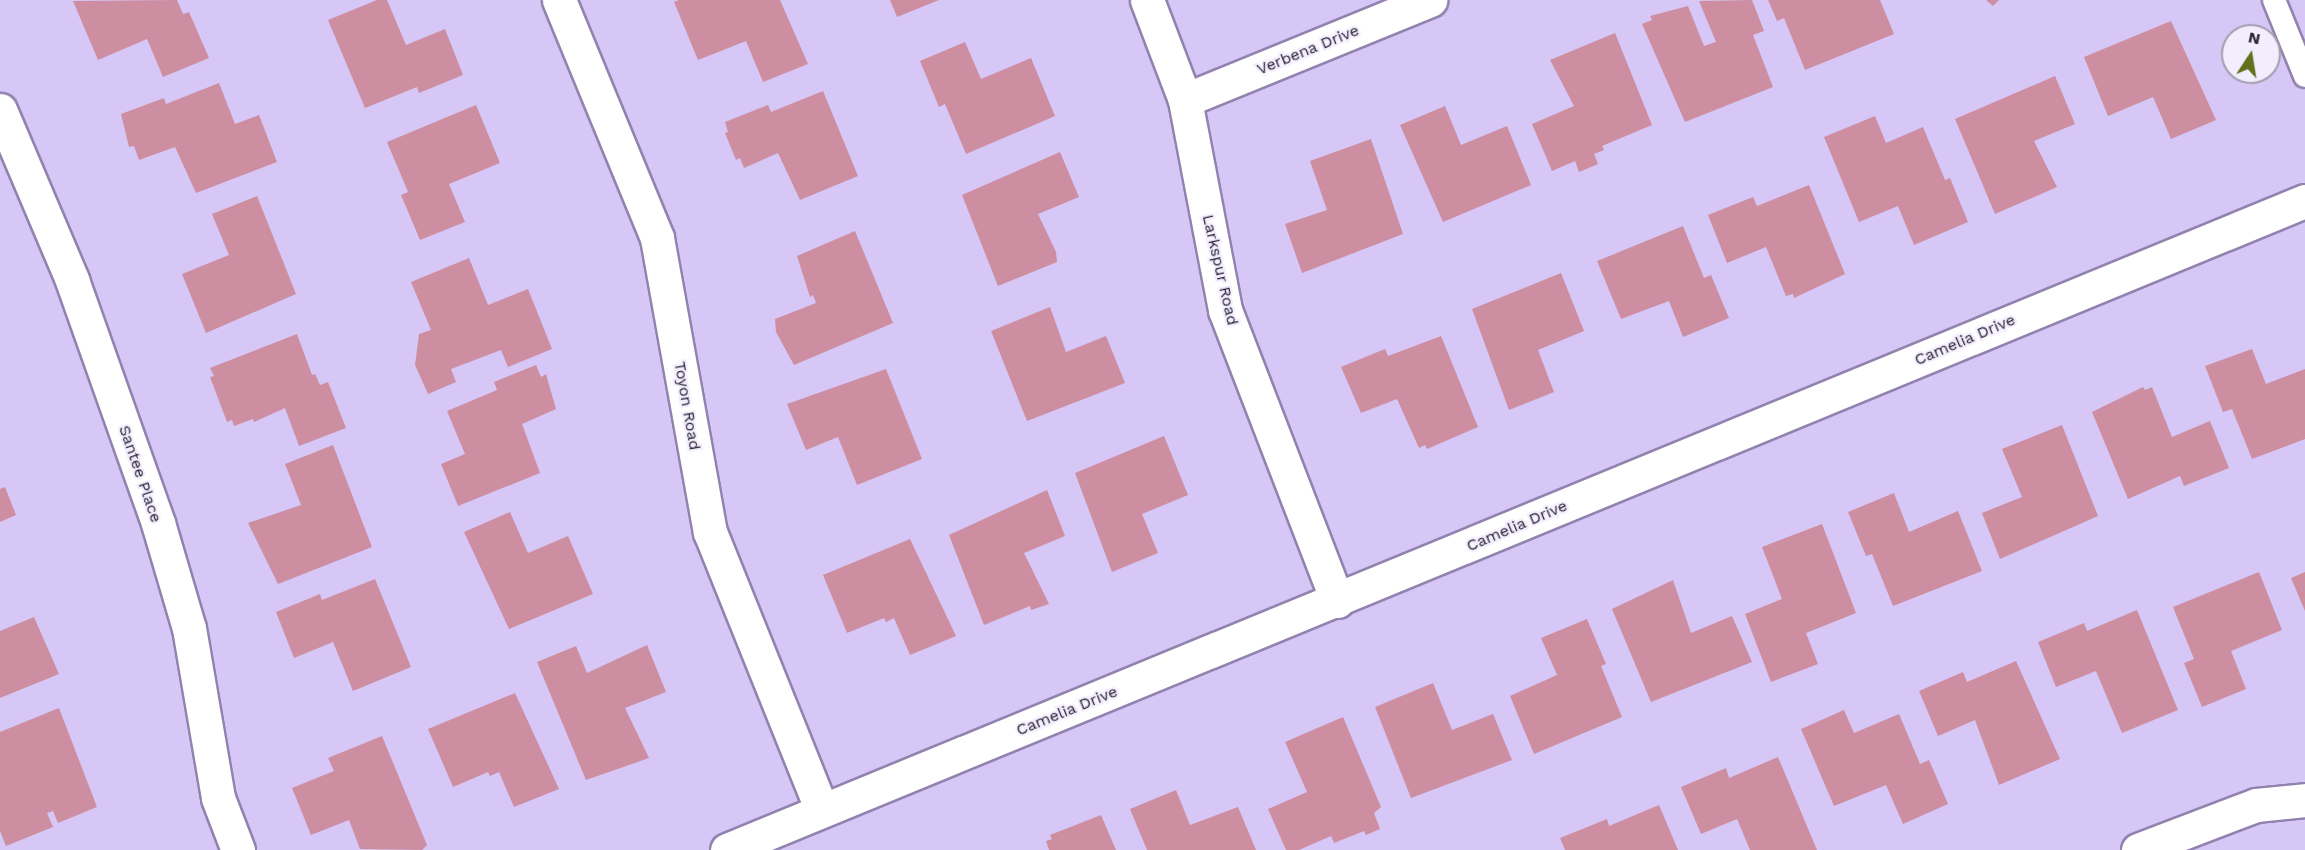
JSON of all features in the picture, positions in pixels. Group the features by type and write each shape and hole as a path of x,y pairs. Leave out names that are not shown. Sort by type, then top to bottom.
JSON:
{"street":[{"name":"Toyon Road","path":"558,0 657,238 710,532 822,810"},
{"name":"Larkspur Road","path":"1147,0 1185,100 1225,310 1337,601"},
{"name":"Verbena Drive","path":"1185,100 1430,0"},
{"name":"Santee Place","path":"0,110 72,280 158,523 189,628 218,798 238,850"},
{"name":"Camelia Drive","path":"727,850 2305,201"},
{"path":"2138,850 2256,806 2305,800"}],"lane":[{"path":"2274,0 2305,76"}],"building":[{"path":"177,0 183,14 189,12 209,58 163,77 147,39 98,60 73,1"},
{"path":"377,0 387,0 406,45 445,29 463,75 419,93 417,87 365,108 328,20"},
{"path":"679,0 780,0 808,64 763,82 746,41 698,60 674,2"},
{"path":"890,0 939,0 897,17"},
{"path":"1752,0 1764,31 1753,35 1773,87 1685,122 1642,24 1652,20 1650,16 1688,6 1704,46 1716,42 1699,1"},
{"path":"1768,0 1880,0 1894,34 1805,70 1784,18 1777,21"},
{"path":"1986,0 1999,0 1993,6"},
{"path":"2171,21 2216,120 2171,139 2153,97 2108,116 2084,57"},
{"path":"1615,33 1652,125 1602,146 1604,150 1594,154 1598,164 1579,172 1575,161 1552,171 1532,124 1574,106 1550,60"},
{"path":"965,42 981,79 1031,58 1055,116 966,154 945,104 939,107 920,61"},
{"path":"2055,76 2075,124 2034,141 2057,187 1995,214 1955,119"},
{"path":"219,83 235,124 259,115 277,162 196,193 175,147 139,160 134,146 129,147 121,114 164,98 166,104"},
{"path":"823,91 858,176 800,200 778,153 744,168 740,158 736,160 725,133 728,132 725,122 768,105 771,112"},
{"path":"476,105 500,163 449,184 465,222 420,240 401,195 408,192 387,142"},
{"path":"1445,106 1461,145 1507,126 1531,185 1443,222 1400,125"},
{"path":"1875,116 1886,143 1923,127 1945,180 1950,178 1968,222 1914,245 1898,206 1859,222 1824,137"},
{"path":"1371,139 1403,234 1302,273 1285,224 1327,210 1310,161"},
{"path":"1060,152 1079,197 1038,214 1056,252 1057,262 998,286 962,195"},
{"path":"1809,185 1845,274 1794,298 1793,294 1786,296 1766,247 1727,263 1708,215 1753,197 1757,206"},
{"path":"257,196 296,294 206,333 182,274 229,255 212,214"},
{"path":"1683,226 1704,278 1711,275 1729,318 1683,337 1669,301 1621,319 1597,261"},
{"path":"855,231 893,323 794,365 776,332 775,319 816,303 813,295 810,297 797,256"},
{"path":"469,258 488,305 528,289 552,349 508,367 501,350 451,369 456,382 428,394 415,365 419,334 431,330 411,282"},
{"path":"1561,273 1584,331 1538,350 1554,392 1509,410 1472,309"},
{"path":"1050,307 1066,352 1106,336 1125,383 1027,421 991,331"},
{"path":"297,334 312,375 315,374 320,385 328,382 346,428 299,446 285,408 254,422 253,419 234,426 232,420 227,422 210,377 214,376 210,368"},
{"path":"1441,336 1478,427 1427,449 1425,445 1419,448 1397,399 1361,413 1341,367 1385,349 1388,356"},
{"path":"2252,349 2266,384 2305,369 2305,439 2252,459 2232,409 2223,412 2205,366"},
{"path":"536,365 541,377 546,374 556,409 522,424 540,473 458,506 441,464 465,454 447,411 497,390 494,382"},
{"path":"886,369 922,459 857,485 838,437 806,450 787,404"},
{"path":"2143,387 2145,390 2152,387 2172,437 2210,421 2229,468 2184,486 2180,476 2128,499 2092,412"},
{"path":"2062,425 2098,516 2000,559 1982,513 2022,497 2002,449"},
{"path":"1164,436 1188,495 1142,514 1158,553 1112,572 1075,473"},
{"path":"333,445 372,547 278,584 248,523 301,505 285,464"},
{"path":"5,487 16,515 0,522 0,489"},
{"path":"1047,490 1065,536 1024,553 1049,604 1031,610 1030,606 984,625 949,535"},
{"path":"1894,493 1909,532 1958,511 1982,571 1893,606 1872,554 1866,556 1848,512"},
{"path":"510,512 528,553 568,536 593,594 509,629 464,532"},
{"path":"1822,524 1856,613 1806,633 1818,664 1771,682 1745,614 1782,599 1762,547"},
{"path":"910,539 956,636 910,655 894,618 886,622 884,618 847,633 823,575"},
{"path":"2259,572 2282,630 2231,651 2246,689 2202,707 2184,663 2194,659 2173,607"},
{"path":"2305,572 2305,611 2291,578"},
{"path":"375,579 411,667 353,691 333,642 294,658 276,612 320,594 322,600"},
{"path":"1673,580 1691,633 1732,616 1752,662 1651,702 1612,609"},
{"path":"2137,610 2178,710 2122,733 2096,671 2056,687 2038,642 2084,623 2087,631"},
{"path":"34,617 59,674 0,698 0,631"},
{"path":"1587,619 1606,664 1601,666 1622,717 1534,754 1510,696 1557,675 1541,638"},
{"path":"647,645 666,692 625,708 649,758 586,780 537,662 576,646 587,673"},
{"path":"2016,661 2060,759 1999,785 1975,720 1938,736 1919,691 1963,672 1967,682"},
{"path":"1433,683 1452,730 1493,714 1512,760 1411,798 1375,707"},
{"path":"515,693 559,789 514,807 499,772 490,776 488,772 453,787 428,729"},
{"path":"59,708 97,807 58,823 53,811 47,813 53,827 6,846 0,831 0,732"},
{"path":"1844,710 1854,733 1899,714 1920,764 1929,760 1948,804 1903,824 1886,785 1834,806 1801,729"},
{"path":"1343,717 1381,807 1374,813 1380,829 1366,835 1364,831 1334,843 1331,836 1299,850 1286,850 1268,809 1307,792 1285,742"},
{"path":"382,736 427,845 422,850 360,849 349,820 311,835 292,788 334,771 328,758"},
{"path":"1778,757 1817,850 1750,850 1737,819 1701,834 1681,787 1726,768 1729,778"},
{"path":"1176,790 1190,825 1238,807 1256,850 1147,850 1130,809"},
{"path":"1659,805 1678,850 1565,850 1560,838 1607,819 1609,826"},
{"path":"1101,815 1116,850 1049,850 1046,841 1052,839 1050,835"}]}
